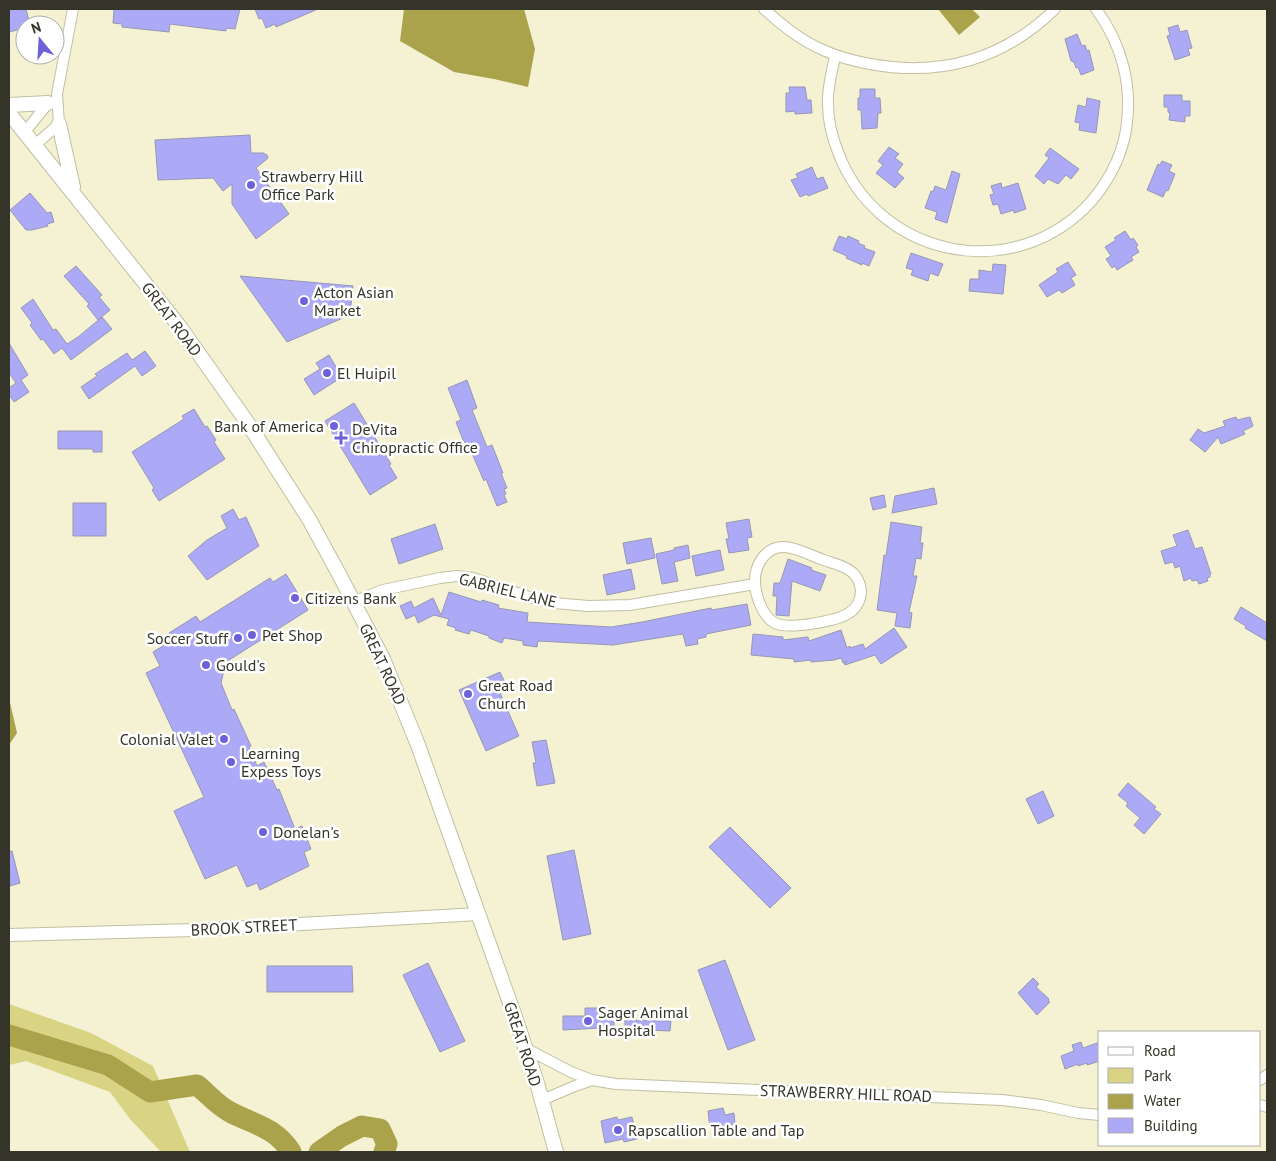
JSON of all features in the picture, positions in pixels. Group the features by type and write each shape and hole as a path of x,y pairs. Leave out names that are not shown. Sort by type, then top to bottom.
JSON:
{"main road":[{"path":"9,105 52,99"},
{"name":"GREAT ROAD","path":"9,113 180,327 247,422 309,519 353,602 383,659 421,753 525,1048 556,1152"},
{"path":"59,124 66,164 74,193"}],"street":[{"path":"25,132 52,99 73,9"},
{"path":"764,9 782,25 805,41 835,56 883,66 921,69 958,64 995,51 1015,40 1056,9"},
{"path":"835,56 828,92 830,123 842,163 862,196 880,214 902,230 923,240 964,251 989,252 1038,240 1072,220 1091,202 1105,184 1116,162 1125,137 1128,116 1127,76 1115,39 1096,9"},
{"path":"35,146 59,124 52,99"},
{"path":"780,547 849,570 858,580 861,593 856,606 844,616 797,626 783,626 774,623 767,616 759,600 755,584 755,573 762,558 772,550 780,547"},
{"name":"GABRIEL LANE","path":"353,602 383,590 457,576 473,578 521,595 554,603 603,607 630,605 755,584"},
{"name":"BROOK STREET","path":"9,935 194,930 479,914"},
{"name":"STRAWBERRY HILL ROAD","path":"525,1048 571,1072 592,1080 616,1084 1002,1100 1098,1115"},
{"name":"STRAWBERRY HILL ROAD","path":"542,1100 592,1080"}],"green space":[{"path":"9,1004 91,1033 153,1066 190,1152 161,1152 130,1119 110,1092 26,1061 9,1065"}],"water":[{"path":"404,9 524,9 535,49 528,87 454,72 400,41"},
{"path":"938,9 972,9 980,17 959,35"},
{"path":"9,698 17,733 9,745"}],"building":[{"path":"9,9 26,9 28,15 15,15 15,30 9,32"},
{"path":"114,9 240,9 235,29 226,28 226,31 170,24 169,32 122,27 122,24 113,23"},
{"path":"255,9 318,9 276,27 275,24 266,28 262,18 259,19"},
{"path":"1178,25 1180,32 1187,30 1192,48 1188,49 1190,55 1175,60 1167,36 1170,35 1168,28"},
{"path":"1077,34 1082,46 1085,45 1087,51 1089,50 1094,70 1081,75 1078,67 1076,68 1074,62 1071,61 1065,39"},
{"path":"789,87 805,87 807,100 811,100 812,113 795,114 795,111 786,112 786,93 790,93"},
{"path":"860,89 875,89 875,98 880,98 881,113 878,113 877,128 862,129 861,110 858,110"},
{"path":"1164,95 1182,95 1182,101 1190,101 1190,116 1185,116 1185,122 1169,120 1170,113 1168,112 1168,107 1164,107"},
{"path":"1087,98 1100,101 1096,133 1079,130 1080,123 1075,122 1078,105 1086,107"},
{"name":"Strawberry Hill Office Park","path":"250,135 251,153 263,153 268,158 256,168 289,214 256,239 232,204 232,184 223,191 213,178 158,180 155,140"},
{"path":"889,147 899,154 895,158 903,164 897,172 904,178 895,188 876,173 883,165 878,161"},
{"path":"1050,148 1079,169 1071,179 1066,175 1058,184 1048,179 1044,184 1035,176 1049,158 1045,155"},
{"path":"1162,161 1172,165 1169,171 1175,174 1168,191 1166,190 1163,197 1147,190 1158,164 1160,165"},
{"path":"812,167 817,179 823,177 828,188 800,197 791,180 798,178 796,174"},
{"path":"952,171 960,174 947,223 935,219 937,212 925,208 931,191 933,192 935,186 946,190"},
{"path":"1001,183 1002,188 1018,183 1026,209 1014,213 1014,210 1001,214 998,204 993,205 990,195 994,194 991,186"},
{"path":"30,193 47,213 51,212 54,222 47,224 48,226 26,230 10,210"},
{"path":"1125,231 1131,240 1133,238 1138,245 1136,247 1139,252 1131,257 1133,260 1117,270 1115,266 1112,268 1106,259 1111,256 1105,247"},
{"path":"839,236 847,239 848,236 859,241 858,243 865,246 864,248 875,252 869,266 846,258 847,256 833,250"},
{"path":"911,253 943,264 938,276 930,273 928,281 911,275 913,270 906,268"},
{"path":"1068,262 1076,275 1071,278 1075,285 1062,293 1059,290 1047,297 1039,285 1058,272 1056,269"},
{"path":"993,264 1006,265 1003,294 969,291 970,279 979,279 979,270 992,272"},
{"path":"76,266 102,295 99,297 110,310 98,320 87,306 89,304 64,276"},
{"name":"Acton Asian Market","path":"240,276 353,286 350,315 287,342"},
{"path":"33,299 53,330 56,329 67,344 102,317 112,329 71,360 62,348 54,354 30,325 32,323 21,308"},
{"path":"9,343 28,375 21,380 29,392 14,402 9,395 9,388 16,383 9,373"},
{"path":"145,351 156,366 142,376 135,366 89,399 81,387 97,376 95,374 127,353 132,360"},
{"name":"El Huipil","path":"329,355 342,377 314,395 304,379 320,369 316,363"},
{"path":"467,380 477,408 472,410 487,447 492,445 507,488 504,489 506,494 504,495 507,502 497,506 486,479 484,481 470,449 467,450 456,422 461,420 448,388"},
{"path":"354,403 391,464 389,465 397,478 370,495 325,421"},
{"path":"194,409 216,440 214,442 225,459 159,501 152,490 154,488 132,452 184,419 182,416"},
{"path":"1236,417 1237,420 1250,417 1253,426 1243,431 1245,434 1221,444 1218,437 1205,452 1190,440 1198,429 1204,433 1225,426 1223,421"},
{"path":"58,431 102,431 102,452 93,452 93,449 58,449"},
{"path":"934,488 937,504 892,513 895,496"},
{"path":"884,495 886,507 873,510 870,498"},
{"path":"73,503 106,503 106,536 73,536"},
{"path":"233,509 239,520 246,517 259,546 207,580 188,556 207,540 227,528 221,516"},
{"path":"749,519 752,537 747,538 749,550 729,553 726,539 729,539 726,523"},
{"path":"891,522 922,527 921,559 916,558 913,576 917,576 909,612 912,613 910,628 895,626 897,613 877,610 884,555 886,556"},
{"path":"435,524 443,549 399,564 391,539"},
{"path":"1188,530 1195,549 1202,547 1211,574 1207,578 1208,581 1199,584 1197,580 1192,581 1191,578 1184,581 1180,566 1175,568 1173,562 1165,564 1161,551 1177,546 1173,535"},
{"path":"651,538 655,558 627,564 623,543"},
{"path":"688,545 690,558 674,562 678,581 662,584 656,554"},
{"path":"720,550 724,570 696,576 692,556"},
{"path":"788,559 826,575 820,591 792,581 789,616 776,615 777,596 773,596 774,583 780,583"},
{"path":"631,569 635,589 607,595 603,575"},
{"path":"286,574 308,610 226,662 221,683 232,710 234,709 251,746 249,747 257,766 264,762 277,790 279,789 295,829 302,826 311,849 304,852 309,866 260,890 257,883 247,887 237,865 205,879 174,811 204,797 146,673 160,666 153,652 173,640 169,633 196,616 200,622 270,578 273,582"},
{"path":"449,592 481,602 482,600 499,605 498,608 528,613 527,622 611,627 711,608 712,610 747,604 751,625 706,634 706,637 697,639 698,644 686,646 683,634 613,645 538,641 537,647 523,645 523,641 504,638 502,643 471,630 469,634 455,630 456,628 447,625 449,619 434,615 418,623 415,615 406,619 400,606 411,601 414,608 433,598 441,615"},
{"path":"1241,607 1267,623 1267,641 1234,619"},
{"path":"894,628 907,647 881,664 875,655 845,665 844,663 847,661 843,663 841,658 794,662 794,659 751,655 753,634 783,637 783,640 808,637 809,641 841,630 847,648 863,644 865,649"},
{"path":"500,672 508,689 500,693 519,736 486,751 459,690"},
{"path":"546,740 555,783 537,786 533,763 536,763 532,742"},
{"path":"1128,783 1156,807 1154,809 1161,814 1144,834 1134,825 1140,818 1126,806 1128,803 1118,795"},
{"path":"1043,791 1054,816 1038,824 1026,799"},
{"path":"730,827 791,888 770,908 709,847"},
{"path":"574,850 591,934 563,940 547,856"},
{"path":"9,851 12,851 20,883 10,886"},
{"path":"725,960 755,1040 728,1050 698,970"},
{"path":"428,963 465,1041 440,1052 403,975"},
{"path":"267,966 352,966 353,992 267,992"},
{"path":"1033,978 1039,984 1036,987 1050,1002 1037,1015 1018,993"},
{"name":"Sager Animal Hospital","path":"585,1008 604,1008 604,1015 614,1015 614,1026 563,1030 563,1016 585,1016"},
{"path":"625,1020 671,1021 670,1031 648,1030 647,1037 625,1036"},
{"path":"1081,1042 1083,1048 1098,1043 1098,1062 1087,1065 1087,1063 1078,1066 1078,1064 1065,1069 1061,1056 1074,1051 1072,1045"},
{"path":"723,1108 725,1115 734,1113 735,1124 710,1128 708,1111"},
{"name":"Rapscallion Table and Tap","path":"617,1117 618,1120 632,1117 637,1139 624,1142 623,1139 605,1143 601,1121"}],"waterway":[{"path":"9,1035 108,1065 150,1092 197,1085 226,1109 271,1132 291,1152"},
{"path":"319,1152 342,1136 362,1126 380,1129 387,1144 384,1152"}],"place":[{"name":"Strawberry Hill Office Park","path":"251,185"},
{"name":"Acton Asian Market","path":"304,301"},
{"name":"El Huipil","path":"327,373"},
{"name":"Bank of America","path":"334,426"},
{"name":"DeVita Chiropractic Office","path":"341,438"},
{"name":"Citizens Bank","path":"295,598"},
{"name":"Pet Shop","path":"252,635"},
{"name":"Soccer Stuff","path":"238,638"},
{"name":"Gould's","path":"206,665"},
{"name":"Great Road Church","path":"468,694"},
{"name":"Colonial Valet","path":"224,739"},
{"name":"Learning Expess Toys","path":"231,762"},
{"name":"Donelan's","path":"263,832"},
{"name":"Sager Animal Hospital","path":"588,1021"},
{"name":"Rapscallion Table and Tap","path":"618,1130"}]}
